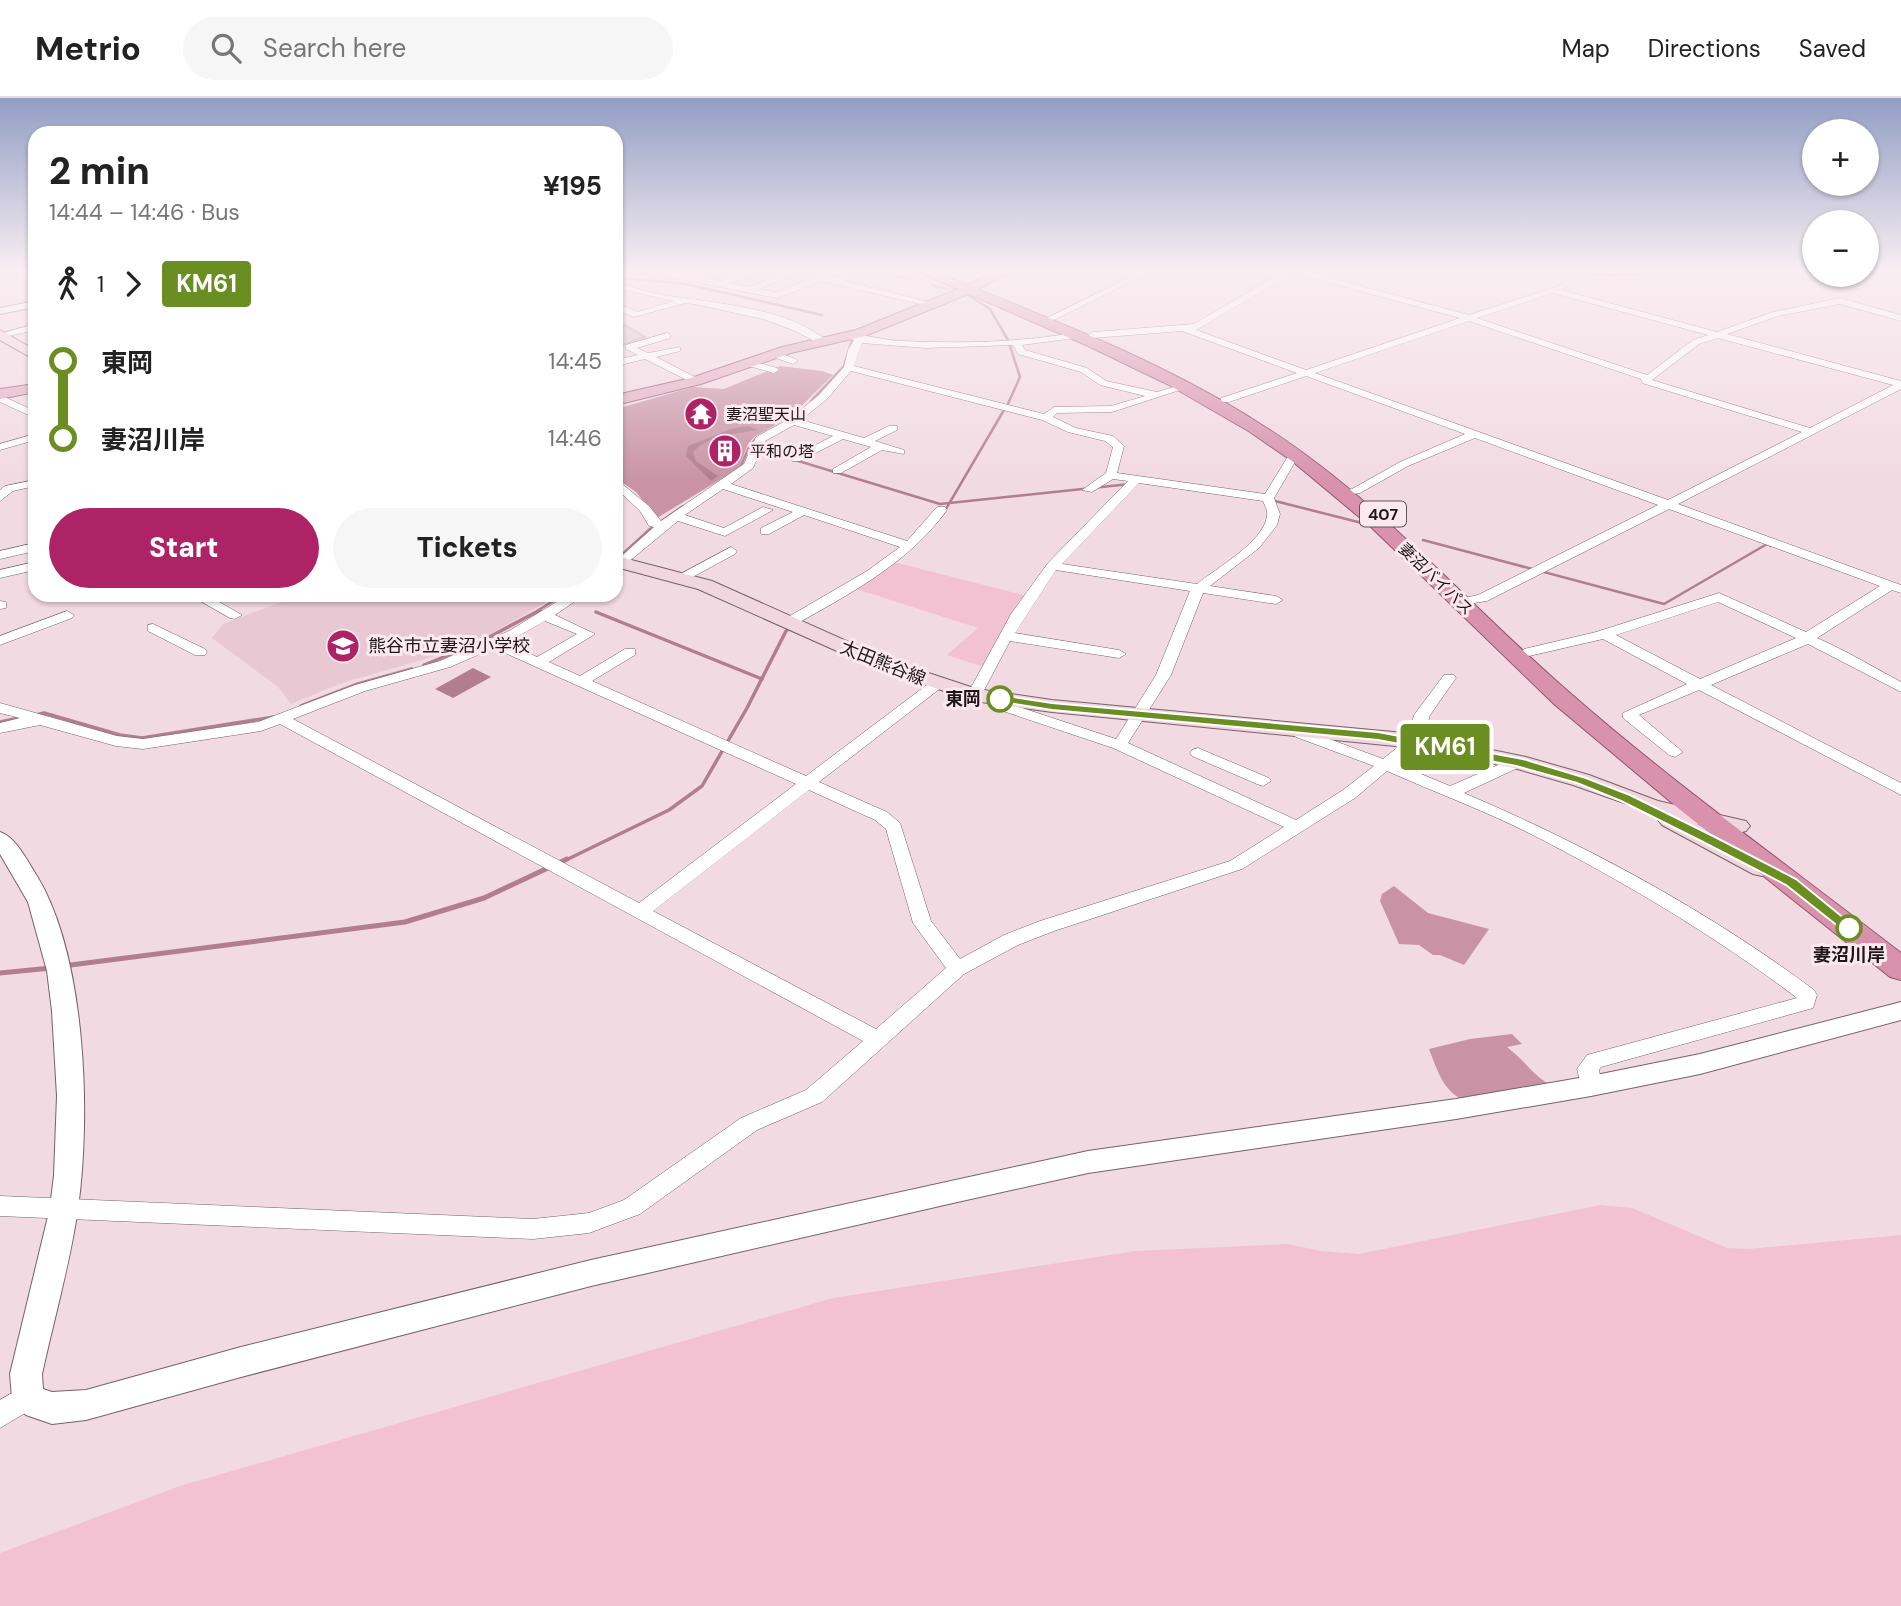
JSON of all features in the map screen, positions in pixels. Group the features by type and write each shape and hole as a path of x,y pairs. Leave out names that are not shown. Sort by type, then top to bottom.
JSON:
{"highway":[{"name":"妻沼バイパス","path":"1098,340 1187,386 1299,457 1404,532 1562,698 1709,819 1901,969"},
{"name":"妻沼バイパス","path":"1100,340 1151,361 1225,400 1304,451 1350,492"},
{"name":"妻沼バイパス","path":"1467,601 1529,652 1592,710 1901,955"}],"main road":[{"path":"623,398 696,381 773,354 836,340"},
{"path":"0,396 28,390"},
{"name":"太田熊谷線","path":"623,565 682,577 882,664 980,696 1140,715 1415,741 1518,762 1581,780 1667,811 1738,826"},
{"path":"1625,798 1656,794 1659,787 1658,778"},
{"path":"1625,798 1791,882"}],"street":[{"path":"654,340 629,347 696,381"},
{"path":"623,559 658,524 675,516 749,466 760,439 793,421 823,397 849,368 854,340"},
{"path":"875,340 906,344 1022,340"},
{"path":"1216,340 1896,587"},
{"path":"1225,400 1405,340"},
{"path":"1533,340 1647,379"},
{"path":"1647,379 1701,340"},
{"path":"1737,340 1901,385"},
{"path":"1014,341 1021,352 1084,370 1103,383 1156,396"},
{"path":"623,361 677,349"},
{"path":"773,354 793,361"},
{"path":"748,363 774,370"},
{"path":"849,368 1046,418 1071,430 1099,435 1119,446 1111,475"},
{"path":"1647,379 1645,381 1810,431"},
{"path":"1467,601 1667,505 1901,385"},
{"path":"1046,418 1054,410 1112,409 1187,386"},
{"path":"0,396 28,411"},
{"path":"793,421 900,452"},
{"path":"865,442 893,428"},
{"path":"1350,492 1404,464 1475,434"},
{"path":"796,459 843,435"},
{"path":"0,447 28,439"},
{"path":"837,471 881,446"},
{"path":"1268,498 1291,460 1299,457"},
{"path":"1088,489 1111,475 1268,498"},
{"path":"1137,478 1053,566 1018,614 980,696 1002,706 1119,745 1298,827"},
{"path":"0,497 9,488 28,484"},
{"path":"723,485 907,545"},
{"path":"623,488 658,524"},
{"path":"623,500 633,496"},
{"path":"1119,745 1171,664 1187,622 1191,601 1199,589 1235,563 1270,527 1275,514 1268,498"},
{"path":"675,516 725,532 767,510"},
{"path":"788,623 869,573 907,545 927,529 941,510"},
{"path":"765,531 803,511"},
{"path":"706,526 720,519"},
{"path":"0,555 28,549"},
{"path":"682,577 731,551"},
{"path":"1053,566 1276,600"},
{"path":"0,574 28,568"},
{"path":"1675,752 1635,722 1630,715 1808,638 1896,587"},
{"path":"1529,652 1605,635 1673,610 1719,597 1852,659 1861,667 1901,688"},
{"path":"210,602 235,615"},
{"path":"0,727 41,720 117,741 143,744 261,726 360,688 445,664 495,643 565,602"},
{"path":"4,648 67,615"},
{"path":"538,662 588,634 544,615"},
{"path":"153,628 200,652"},
{"path":"1605,635 1901,790"},
{"path":"1006,636 1119,654"},
{"path":"495,643 881,816 894,827 922,923 957,968"},
{"path":"581,681 630,652"},
{"path":"0,1206 533,1229 588,1225 610,1219 634,1206 754,1121 804,1102 957,968 1011,940 1047,926 1236,865 1298,827 1349,794 1415,741 1422,715 1449,678"},
{"path":"639,912 937,684"},
{"path":"0,708 27,715 30,720"},
{"path":"282,719 877,1039"},
{"path":"1294,728 1302,734 1386,765 1534,829 1583,854 1697,920 1777,971 1807,995 1806,1003 1594,1061 1588,1069 1591,1086"},
{"path":"1198,754 1263,781"},
{"path":"1449,793 1518,762"},
{"path":"1212,788 1234,768"},
{"path":"0,839 20,866 39,902 56,956 65,1034 70,1108 64,1207 26,1374 28,1397 37,1404 52,1408 86,1405 241,1362 591,1273 1088,1162 1591,1086 1700,1064 1901,1010"},
{"path":"0,1415 28,1397"}],"shaded area":[{"path":"780,366 822,371 833,375 790,417 754,437 747,446 739,468 657,518 636,492 623,483 623,407 693,387 724,389"},
{"path":"748,426 758,430 716,438 693,452 696,461 718,476 711,481 686,456 688,446 731,429"},
{"path":"894,562 1027,596 984,667 947,655 978,628 856,589"},
{"name":"熊谷市立妻沼小学校","path":"281,602 547,602 485,637 442,654 342,683 291,704 278,687 212,638 223,624"},
{"path":"473,668 491,677 453,698 435,689"},
{"path":"1394,886 1428,913 1489,929 1464,965 1440,955 1433,955 1419,945 1399,944 1380,901 1382,894"},
{"path":"1512,1034 1522,1044 1507,1047 1550,1085 1462,1099 1445,1084 1429,1049 1470,1039"},
{"path":"1600,1205 1632,1208 1727,1248 1748,1249 1901,1235 1901,1606 0,1606 0,1553 180,1486 833,1298 1136,1251 1287,1244 1322,1251 1359,1254"}],"waterway":[{"path":"811,401 844,366 852,340"},
{"path":"1007,406 1020,377 1009,343"},
{"path":"949,503 1004,410"},
{"path":"740,468 749,447 757,437"},
{"path":"762,450 940,504 949,503"},
{"path":"949,503 1130,484"},
{"path":"1275,501 1366,524"},
{"path":"943,514 949,503"},
{"path":"623,554 650,529 683,506"},
{"path":"1423,540 1664,604 1767,544 1771,546"},
{"path":"537,611 552,602"},
{"path":"424,665 478,643 540,610"},
{"path":"596,612 762,679"},
{"path":"762,679 786,631 791,627"},
{"path":"301,706 358,684 412,669"},
{"path":"564,861 669,810 702,786 762,679"},
{"path":"36,715 44,713 120,735 142,738 274,717"},
{"path":"0,722 24,717"},
{"path":"63,966 405,922 484,898 567,859"},
{"path":"0,973 51,968"}],"bus line":[{"name":"KM61","path":"1000,699 1140,715 1378,736 1518,762 1581,780 1625,798 1708,839 1791,882 1849,928"}],"place":[{"name":"妻沼聖天山","path":"701,414"},
{"name":"平和の塔","path":"725,451"},
{"name":"熊谷市立妻沼小学校","path":"343,646"},
{"name":"東岡","path":"1000,699"},
{"name":"妻沼川岸","path":"1849,928"}]}
